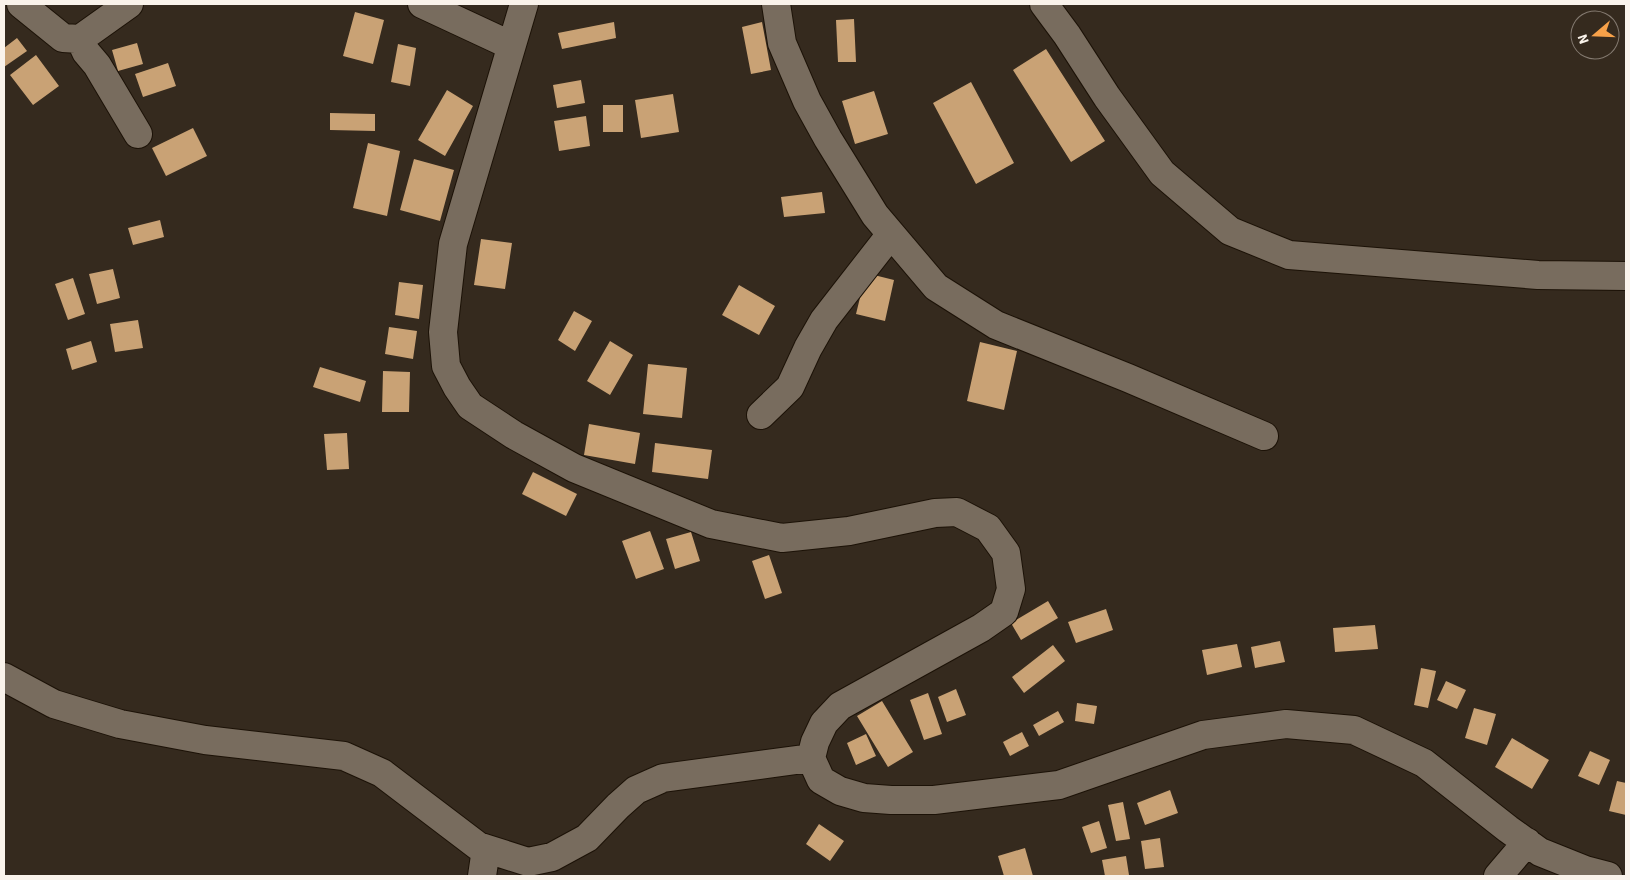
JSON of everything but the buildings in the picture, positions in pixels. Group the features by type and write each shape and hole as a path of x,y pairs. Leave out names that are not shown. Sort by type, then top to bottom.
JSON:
{"street":[{"path":"21,4 63,38 80,39 129,4"},
{"path":"422,4 510,45"},
{"path":"524,4 510,45 453,244 443,332 446,366 470,406 514,435 574,468 711,524 782,538 849,531 935,513 957,512 988,528 1006,553 1011,589 1004,612 981,628 840,706 824,723 815,742 811,758 821,780 840,791 864,798 934,800 1060,784 1203,735 1286,724 1354,730 1424,763 1540,852 1585,870 1608,876"},
{"path":"776,4 782,43 806,101 875,215 936,287 996,325 1128,378 1264,436"},
{"path":"1044,4 1067,35 1106,97 1162,173 1230,231 1289,255 1538,275 1626,276"},
{"path":"80,39 86,52 97,65 138,134"},
{"path":"761,415 790,387 808,348 824,320 891,234"},
{"path":"4,677 54,704 120,724 204,740 344,756 382,773 478,846 528,862 552,857 587,838 636,790 663,778 811,758"},
{"path":"1498,876 1527,842"},
{"path":"482,876 486,849"}]}
